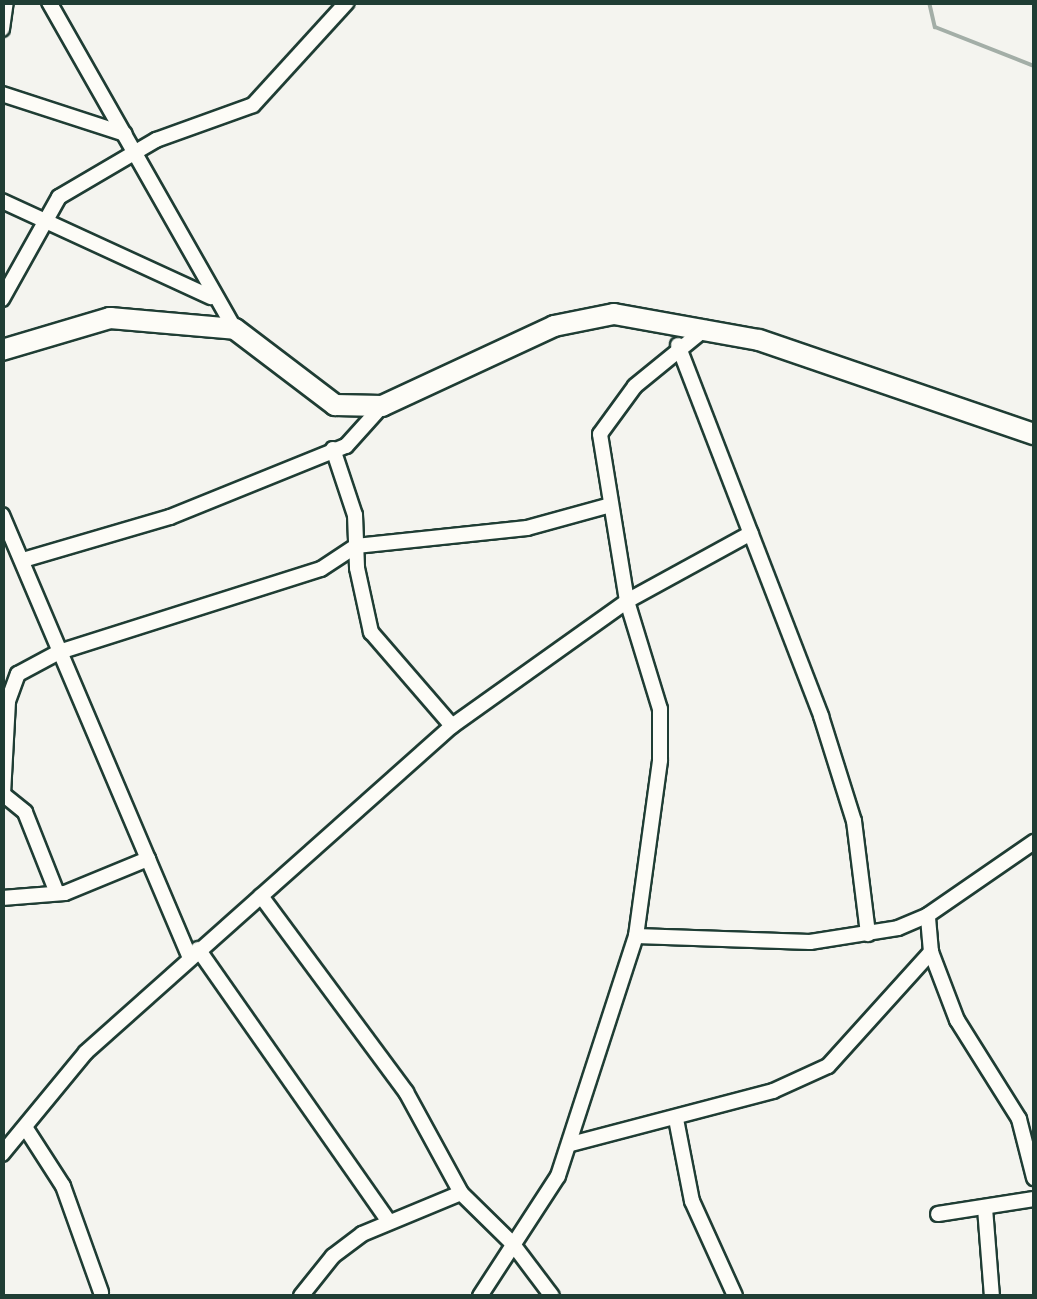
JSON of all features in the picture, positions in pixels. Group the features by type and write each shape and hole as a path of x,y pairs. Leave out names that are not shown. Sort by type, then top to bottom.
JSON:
{"street":[{"path":"2,29 6,2"},
{"path":"49,2 212,297 235,330 335,405 382,406"},
{"path":"2,299 43,216 82,180 134,152 252,105 347,2"},
{"path":"2,94 125,134"},
{"path":"2,201 43,216 212,297"},
{"path":"23,560 170,517 346,446 382,406 583,317 614,314 709,326 1034,434"},
{"path":"2,350 110,318 235,330"},
{"path":"480,1296 558,1176 636,936 660,760 660,709 627,600 607,506 600,434 634,386 678,345 709,326"},
{"path":"678,345 854,821 868,934"},
{"path":"332,449 355,515 356,546 371,632 452,726"},
{"path":"57,893 25,812 2,794 3,735 18,674 60,652 237,600 321,569 356,546 527,528 607,506"},
{"path":"2,515 148,859 193,952 389,1222"},
{"path":"2,1154 86,1052 193,952 452,726 627,600 750,533"},
{"path":"636,936 810,942 868,934 928,915 980,873 1034,842"},
{"path":"2,898 57,893 148,859"},
{"path":"261,896 406,1092 461,1193 512,1243 552,1296"},
{"path":"928,915 931,952 957,1020 1019,1120 1034,1178"},
{"path":"571,1144 772,1091 828,1066 931,952"},
{"path":"676,1119 692,1200 735,1296"},
{"path":"25,1127 69,1200 100,1292"},
{"path":"301,1296 332,1256 389,1222 461,1193"},
{"path":"938,1214 1034,1198"},
{"path":"986,1208 992,1296"}],"waterway":[{"path":"929,2 935,27 1034,66"}]}
